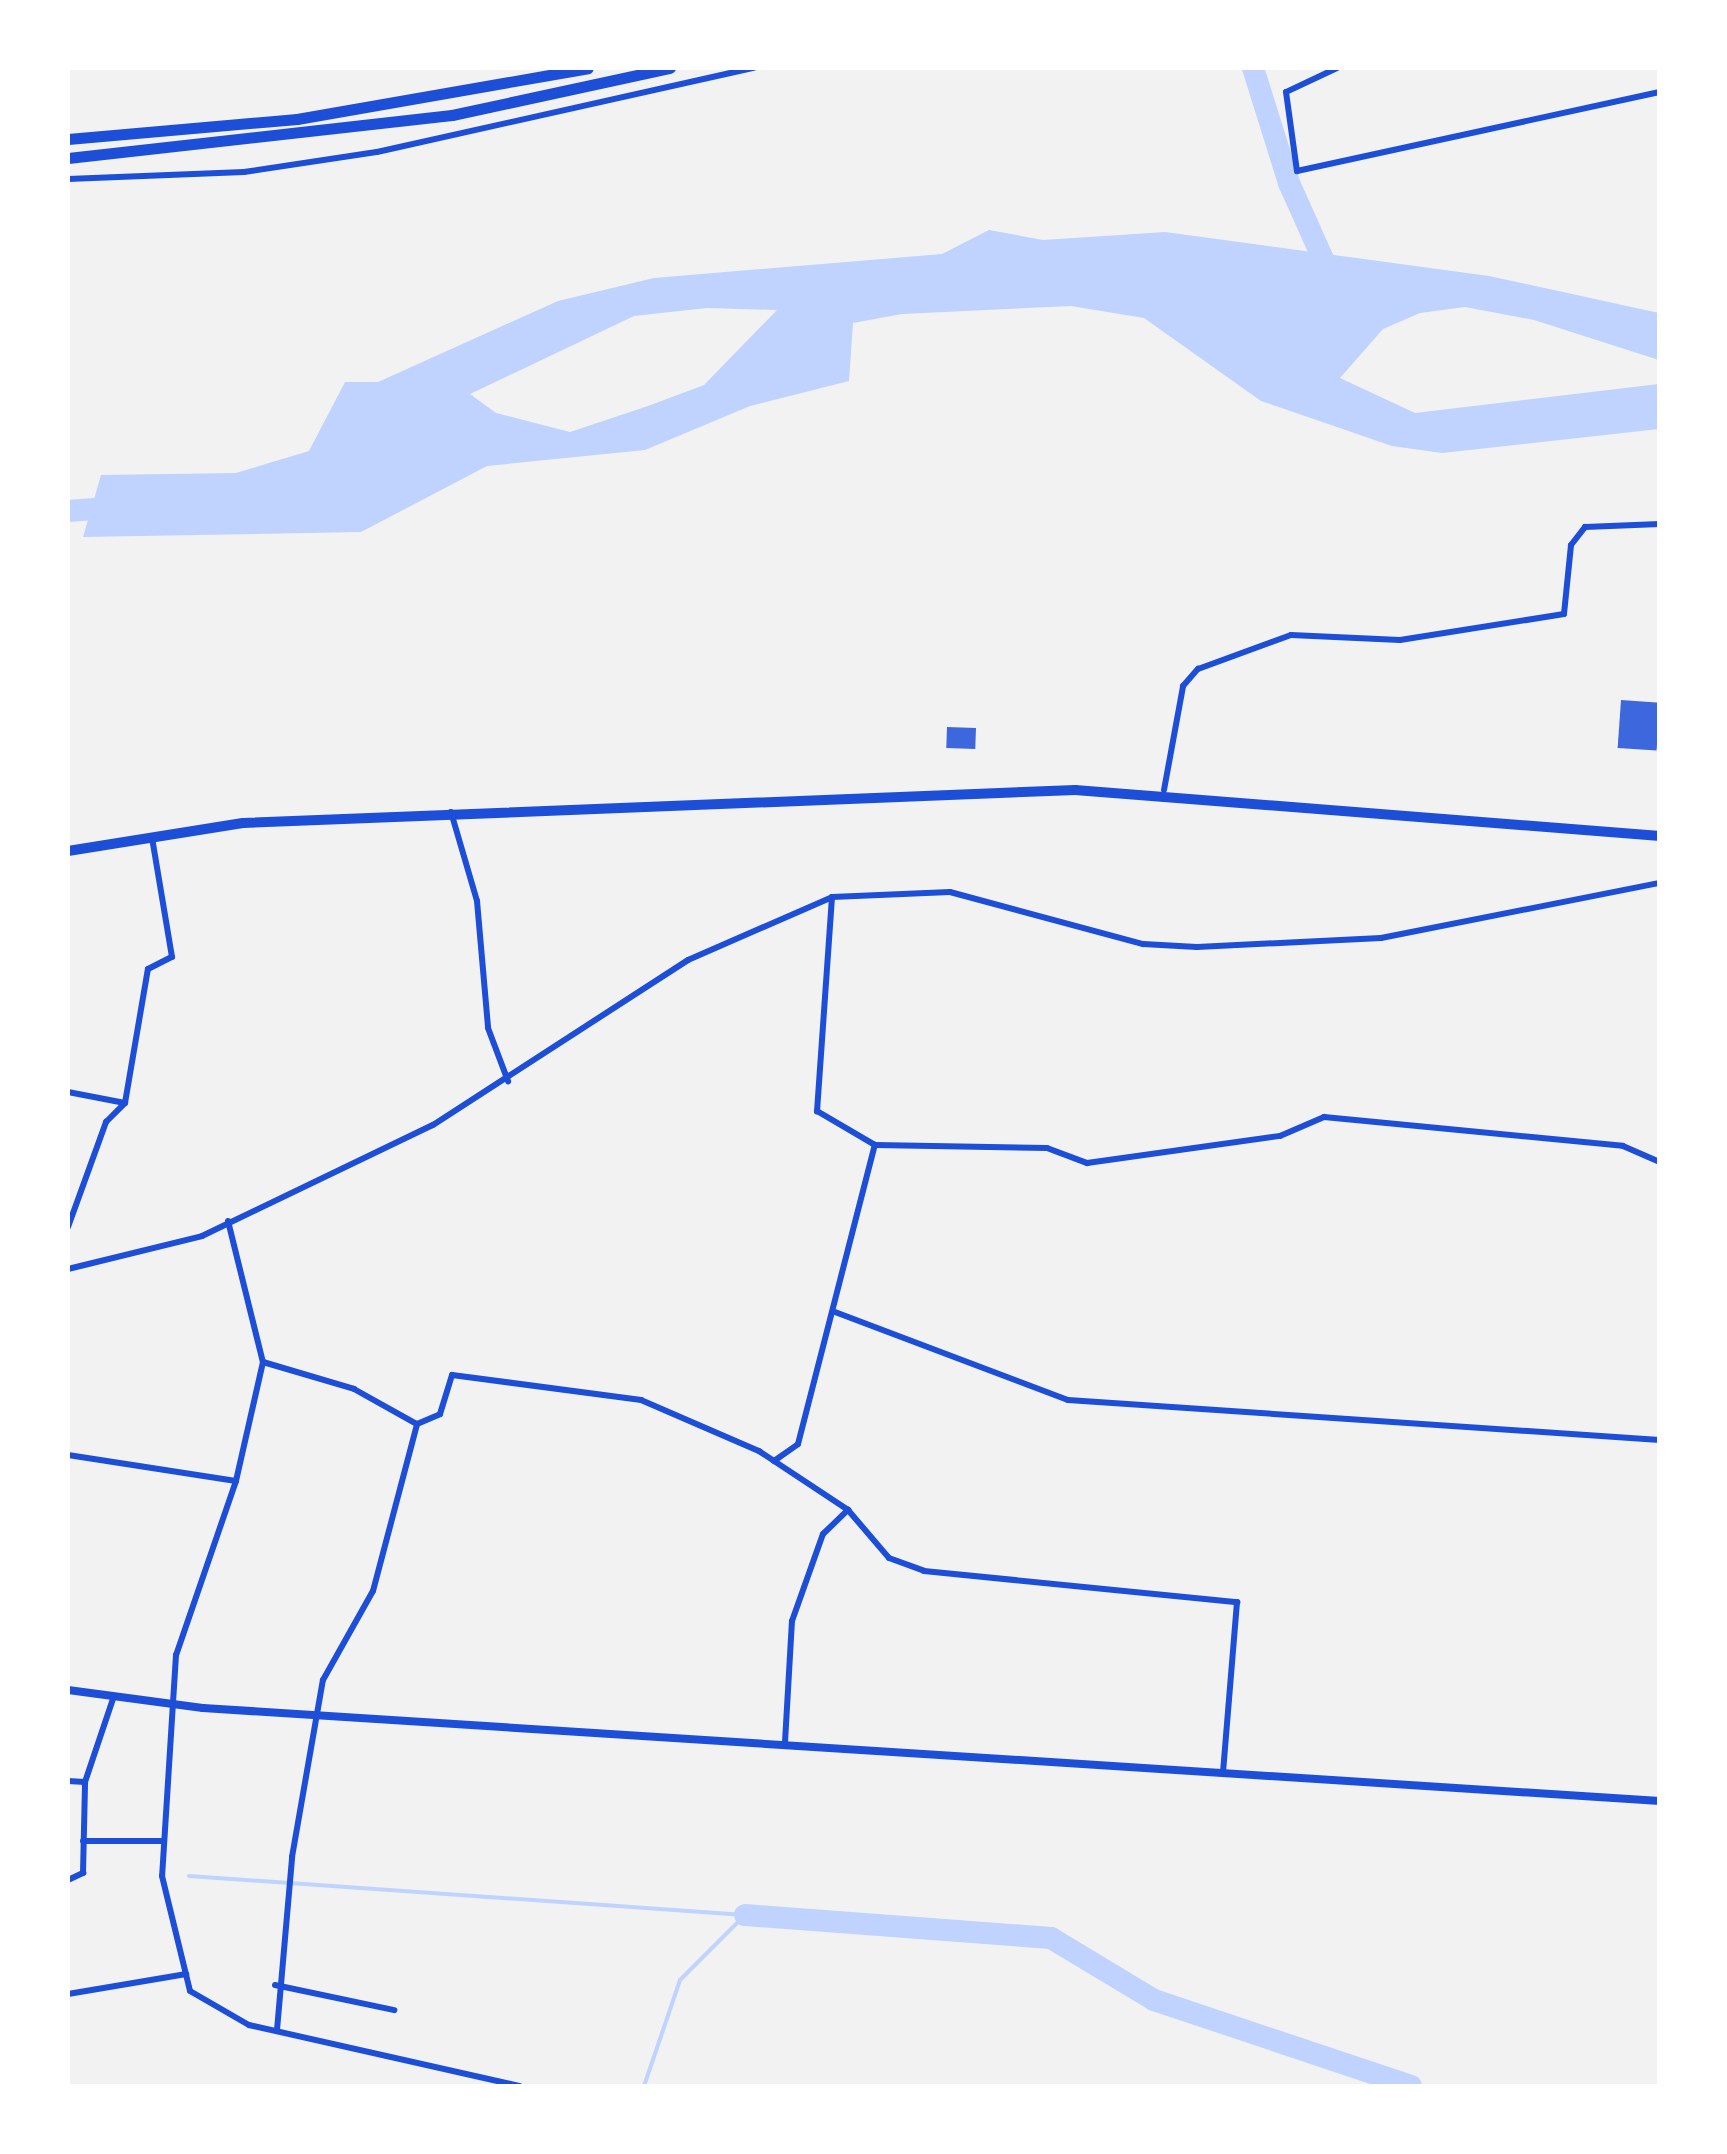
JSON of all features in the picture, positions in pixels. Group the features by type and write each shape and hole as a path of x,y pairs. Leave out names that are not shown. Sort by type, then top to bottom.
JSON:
{"highway":[{"path":"68,138 298,120 588,68"},
{"path":"68,158 452,116 670,68"},
{"path":"68,851 152,837 451,811 1164,790 1660,836"}],"street":[{"path":"68,179 244,172 377,152 754,68"},
{"path":"1337,68 1286,92 1297,171 1660,92"},
{"path":"1164,790 1182,686 1198,669 1291,635 1400,640 1564,614 1571,545 1585,527 1660,524"},
{"path":"451,811 477,901 488,1028 508,1081"},
{"path":"68,1227 106,1122 125,1103 148,969 172,957 152,837"},
{"path":"68,1269 228,1222 508,1081 688,960 832,897 950,892 1143,944 1197,947 1450,928 1660,884"},
{"path":"832,897 817,1111 876,1145 1047,1148 1087,1162 1280,1136 1324,1118 1623,1146 1660,1162"},
{"path":"68,1092 125,1103"},
{"path":"774,1461 798,1444 876,1145"},
{"path":"228,1222 263,1362 236,1480 179,1637 161,1842 186,1974 205,2008 277,2030 520,2086"},
{"path":"835,1312 1068,1400 1660,1440"},
{"path":"263,1362 354,1390 417,1424"},
{"path":"417,1424 440,1414 452,1375 674,1408 774,1461 848,1510 889,1558 924,1571 1237,1602 1224,1772"},
{"path":"277,2030 276,1984 329,1658 373,1592 417,1424"},
{"path":"68,1455 236,1480"},
{"path":"785,1742 792,1621 824,1534 848,1510"},
{"path":"68,1690 115,1693 171,1704 1660,1801"},
{"path":"68,1880 82,1873 85,1782 115,1693"},
{"path":"68,1780 85,1782"},
{"path":"83,1840 161,1842"},
{"path":"68,1994 186,1974"},
{"path":"276,1984 394,2010"}],"water":[{"path":"989,230 1043,240 1165,232 1489,276 1659,313 1659,360 1534,320 1465,307 1420,313 1383,329 1340,378 1415,413 1659,384 1659,429 1442,453 1392,446 1261,401 1144,318 1071,306 902,314 853,323 849,381 750,406 645,450 487,466 361,532 83,537 101,475 236,473 309,451 345,382 378,382 558,301 654,278 942,254","holes":["707,308 777,310 704,385 570,432 496,413 470,394 634,316"]}],"building":[{"path":"1621,700 1660,703 1657,751 1618,748"},
{"path":"947,727 976,728 975,749 946,748"}],"waterway":[{"path":"1253,68 1289,183 1332,279"},
{"path":"68,511 121,507"},
{"path":"189,1876 745,1915"},
{"path":"644,2086 680,1980 745,1915"},
{"path":"745,1915 1051,1938 1154,2000 1411,2086"}]}
